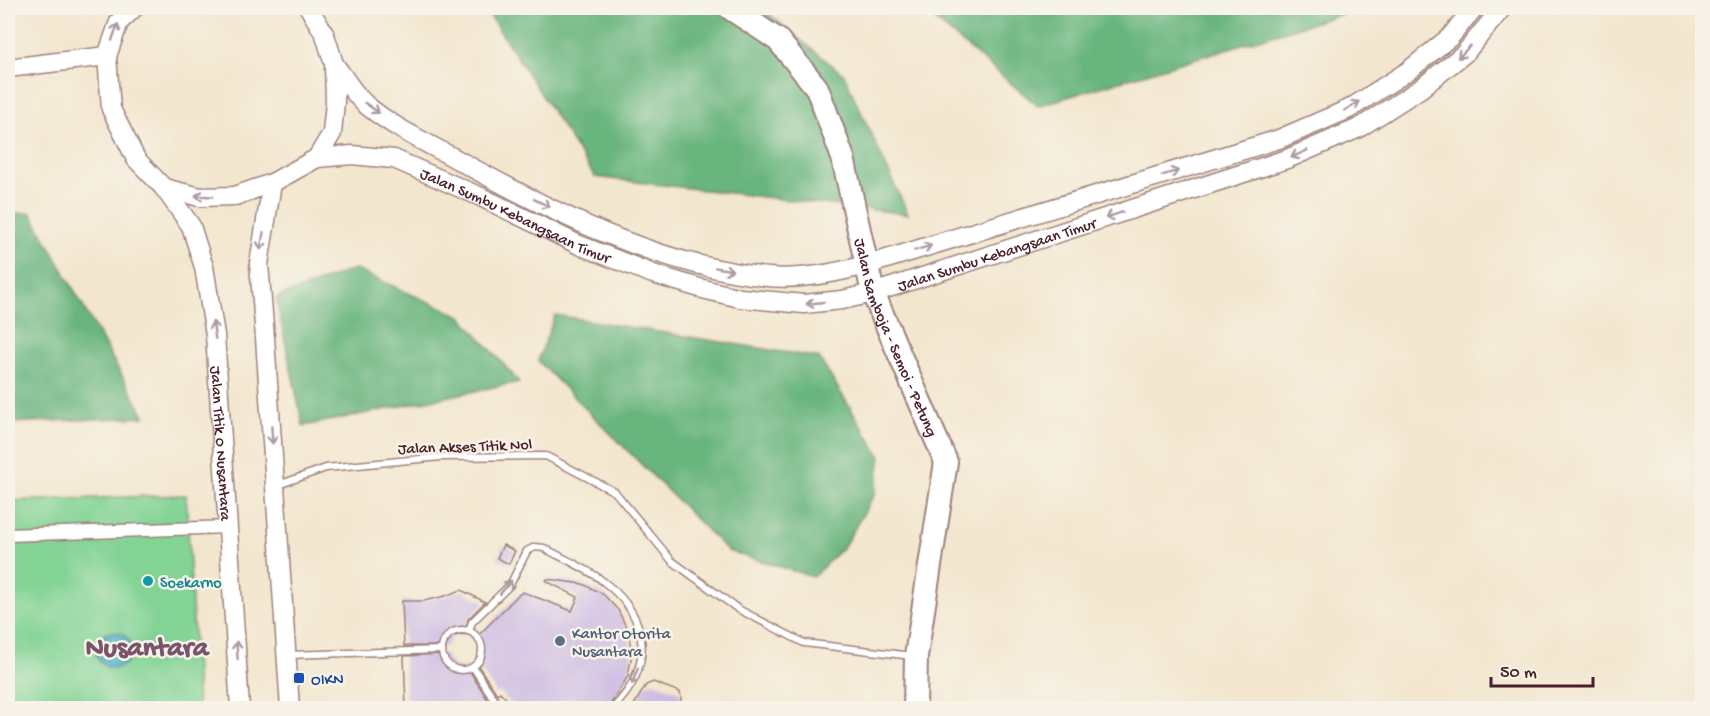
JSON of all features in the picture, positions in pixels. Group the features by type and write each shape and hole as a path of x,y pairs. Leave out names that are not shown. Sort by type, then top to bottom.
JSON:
{"highway":[{"name":"Jalan Samboja - Semoi - Petung","path":"730,8 778,40 817,88 843,158 873,293 946,462 916,656 915,708"}],"street":[{"path":"134,8 119,22 107,56 111,109 136,159 164,188"},
{"name":"Jalan Sumbu Kebangsaan Timur","path":"309,8 325,35 334,64 335,102 332,133 317,158"},
{"name":"Jalan Sumbu Kebangsaan Timur","path":"334,64 364,103 405,131 588,225 660,254 705,266 768,277 804,278 867,265 1279,139 1349,109 1408,71 1450,38 1474,8"},
{"name":"Jalan Sumbu Kebangsaan Timur","path":"164,188 200,197 235,196 272,183 317,158 352,155 394,159 579,244 653,274 740,298 804,304 842,300 873,293 1287,159 1359,128 1420,89 1465,53 1502,8"},
{"path":"8,68 107,56"},
{"path":"272,183 259,264 290,708"},
{"name":"Jalan Titik 0 Nusantara","path":"164,188 191,226 204,267 215,335 240,708"},
{"path":"8,535 228,526"}],"lane":[{"name":"Jalan Akses Titik Nol","path":"275,486 326,468 441,456 546,456 615,492 672,561 738,609 804,643 916,656"},
{"path":"469,631 472,622 510,585 527,551 535,547 544,548 602,580 630,609 639,628 642,649 638,675 626,695 613,708"},
{"path":"459,630 469,631 478,637 482,648 481,658 474,667 463,671 452,668 444,661 442,650 444,641 450,634 459,630"},
{"path":"287,655 442,650"},
{"path":"474,667 500,708"}],"green space":[{"path":"485,8 761,8 844,75 908,214 595,177"},
{"path":"921,8 1362,8 1038,106"},
{"path":"31,213 145,417 8,423 8,214"},
{"path":"354,269 461,316 519,382 303,426 276,298"},
{"path":"555,315 819,358 881,457 875,494 844,546 813,577 728,551 538,361"},
{"path":"186,495 198,708 8,708 8,501"}],"water":[{"path":"114,632 127,637 132,650 127,663 114,668 101,663 96,650 101,637"}],"building":[{"path":"503,545 515,551 509,564 497,558"},
{"name":"Kantor Otorita Nusantara","path":"547,579 583,584 603,594 618,610 628,631 632,653 628,676 608,708 515,708 500,692 497,694 474,662 478,657 479,648 475,639 523,592 572,611 578,597 546,581"},
{"path":"461,590 485,602 468,619 465,634 452,636 446,646 404,646 402,601 424,601"},
{"path":"446,654 447,659 454,666 468,666 488,700 477,708 406,708 404,656"},
{"path":"653,682 680,692 680,708 632,708 646,685"}],"place":[{"name":"Soekarno","path":"148,581"},
{"name":"Kantor Otorita Nusantara","path":"560,641"},
{"name":"OIKN","path":"299,678"}],"district":[{"name":"Nusantara","path":"147,645"}]}
